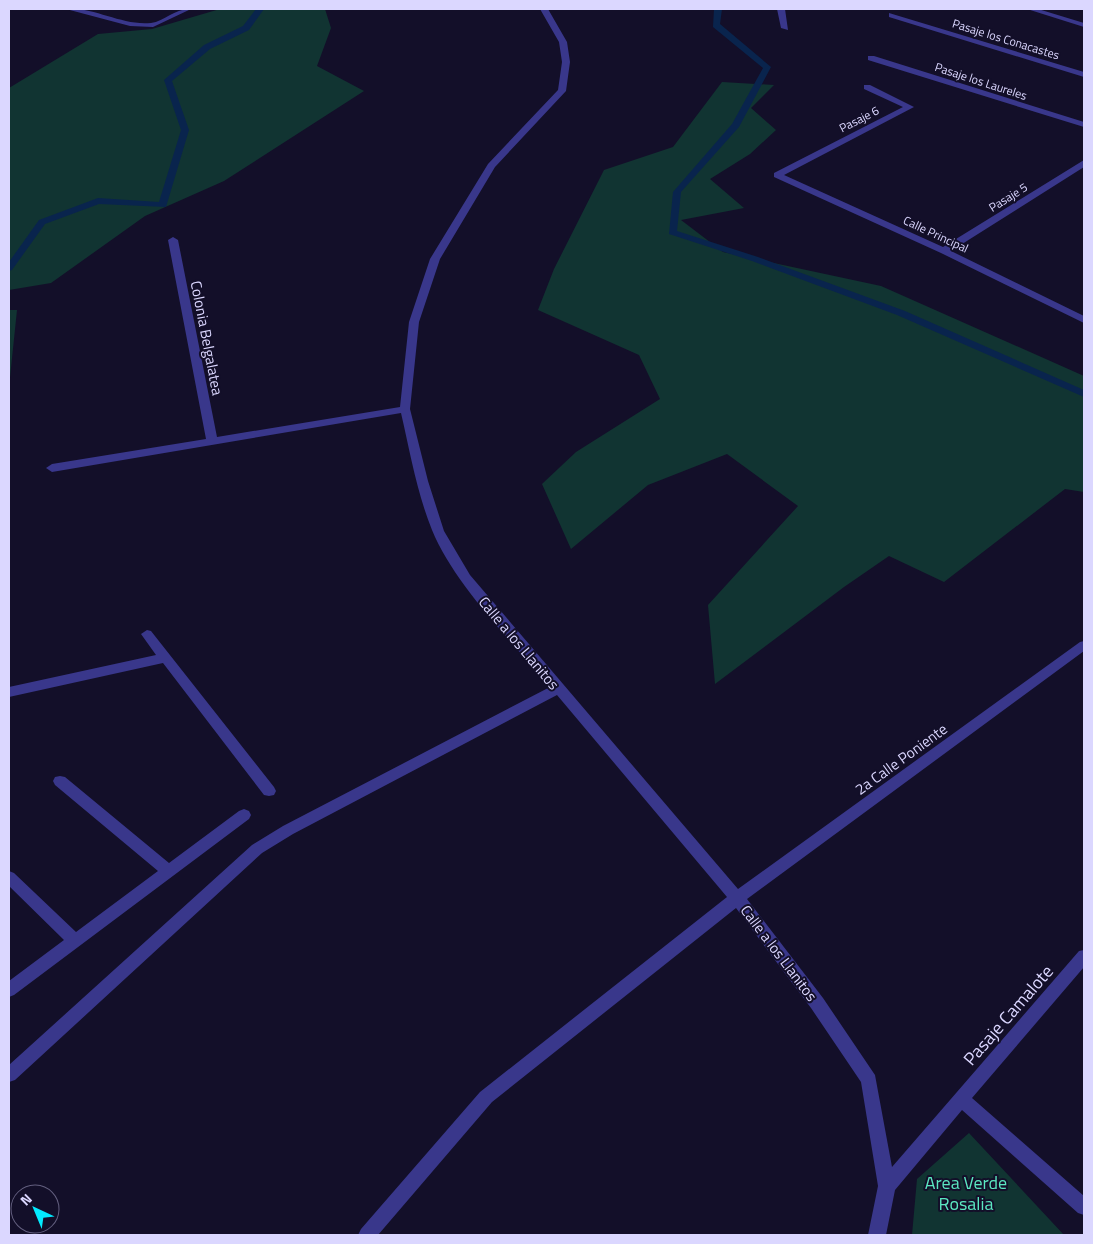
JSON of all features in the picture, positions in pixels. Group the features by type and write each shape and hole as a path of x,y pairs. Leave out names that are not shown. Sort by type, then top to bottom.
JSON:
{"street":[{"path":"70,9 130,24 154,25 186,9"},
{"name":"Calle a los Llanitos","path":"544,9 563,42 566,62 562,91 491,166 435,259 414,322 406,409 422,481 438,530 465,578 737,898 817,1003 869,1080 887,1186 877,1235"},
{"path":"781,9 784,28"},
{"path":"1031,9 1084,25"},
{"name":"Pasaje los Conacastes","path":"892,16 1084,75"},
{"name":"Pasaje los Laureles","path":"871,58 1084,125"},
{"name":"Pasaje 6","path":"777,174 910,107 867,87"},
{"name":"Pasaje 5","path":"944,251 1084,163"},
{"name":"Calle Principal","path":"777,174 944,251 1084,320"},
{"name":"Colonia Belgalatea","path":"173,240 212,441"},
{"path":"52,468 406,409"},
{"path":"147,634 269,791"},
{"name":"2a Calle Poniente","path":"366,1235 486,1097 737,898 1084,645"},
{"path":"9,692 165,658"},
{"path":"9,1075 257,849 288,830 558,689"},
{"path":"60,781 168,872"},
{"path":"9,990 244,815"},
{"path":"9,876 75,942"},
{"name":"Pasaje Camalote","path":"887,1186 1084,956"},
{"path":"961,1099 1084,1207"}],"green space":[{"path":"220,9 325,9 331,28 317,66 364,91 224,181 145,216 51,283 9,290 9,88 98,34 152,29"},
{"path":"722,82 774,85 751,108 776,130 750,154 710,179 744,208 681,220 723,252 881,286 1084,376 1084,492 1065,489 944,582 889,556 844,587 715,684 708,605 798,506 727,454 648,485 571,549 542,484 576,452 660,399 639,355 538,310 554,269 604,170 673,147"},
{"path":"9,310 17,310 9,387"},
{"name":"Area Verde Rosalia","path":"969,1133 1064,1235 912,1235 917,1179"}],"waterway":[{"path":"9,268 42,222 98,201 163,205 185,130 168,80 207,47 246,28 260,9"},
{"path":"718,9 716,25 767,67 736,125 677,192 672,232 755,259 901,313 1084,394"}]}
